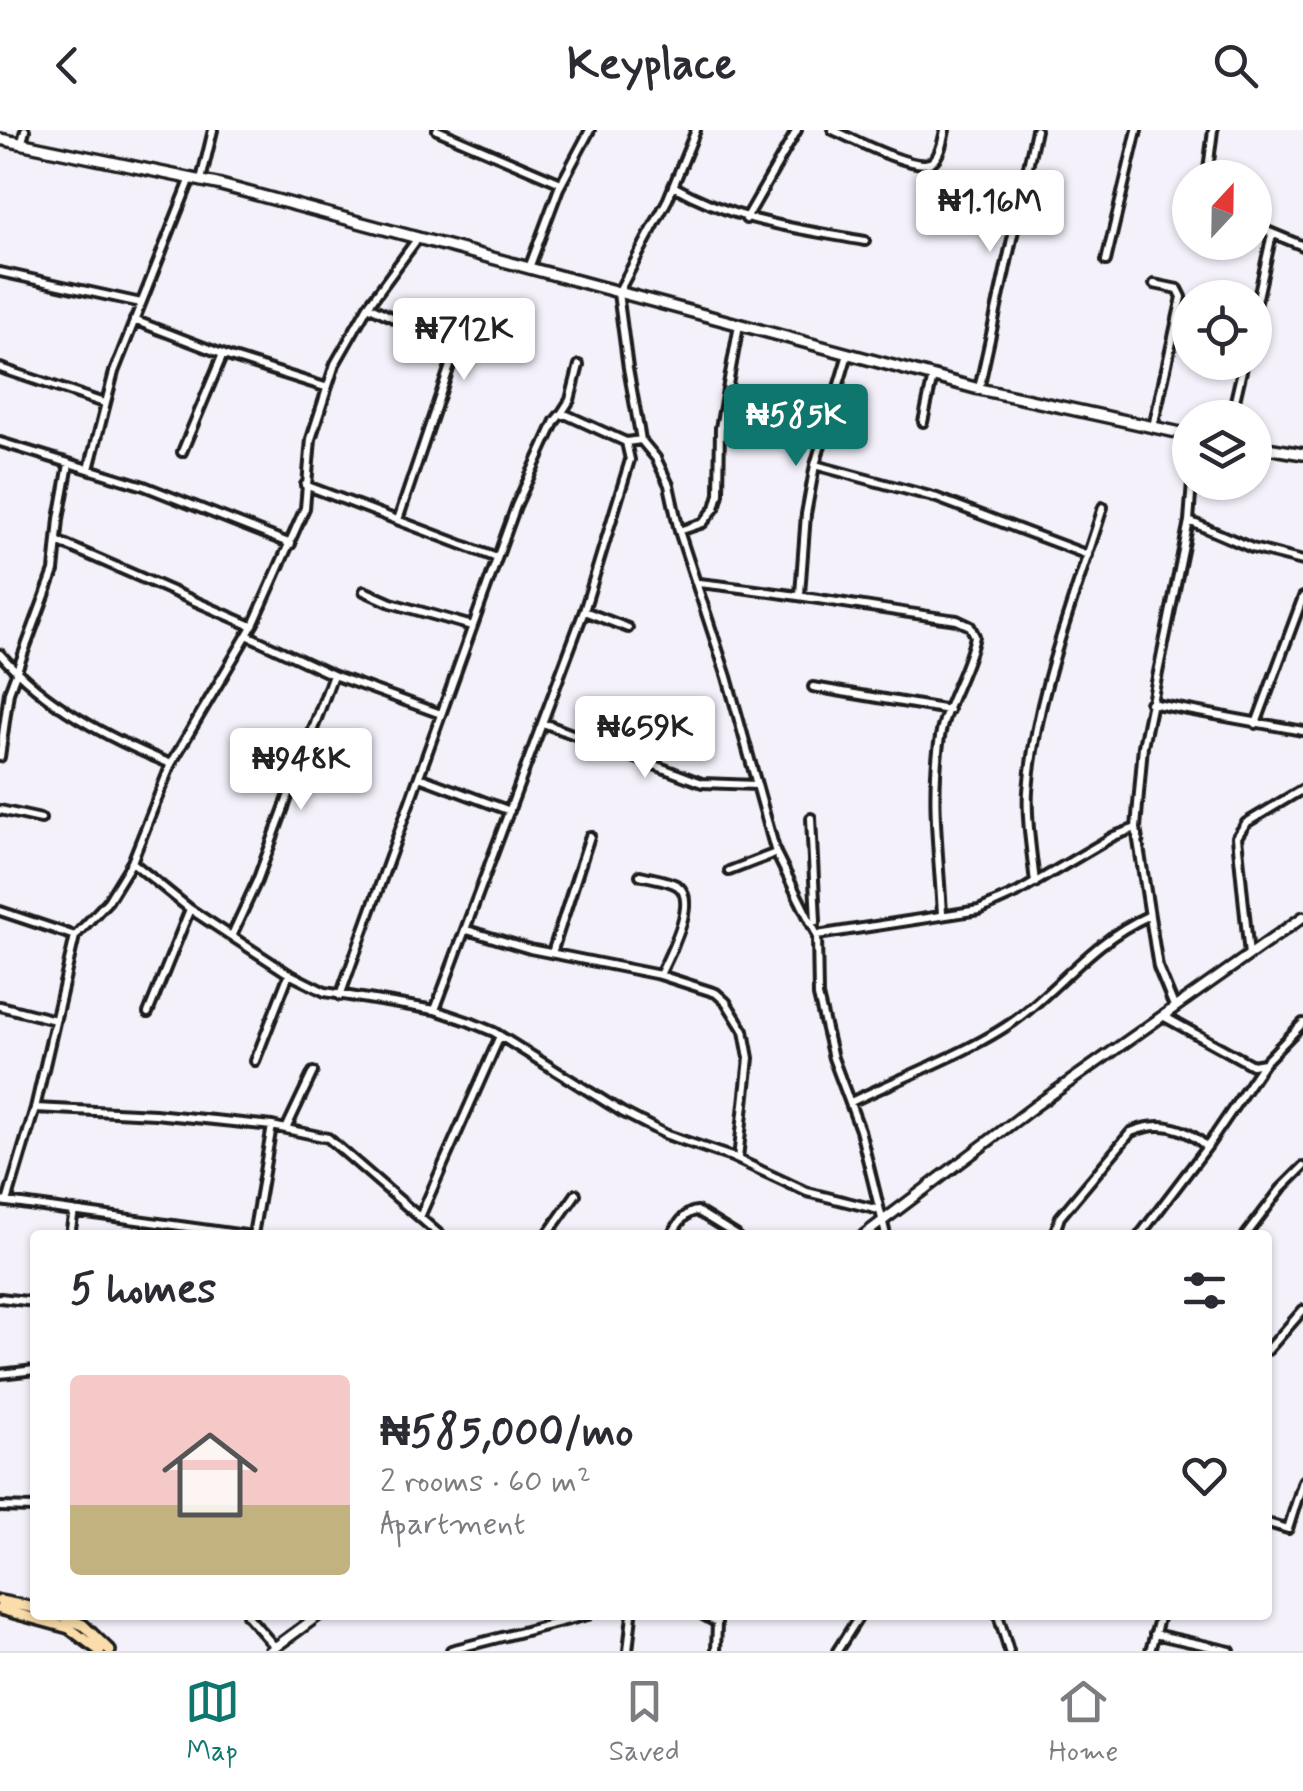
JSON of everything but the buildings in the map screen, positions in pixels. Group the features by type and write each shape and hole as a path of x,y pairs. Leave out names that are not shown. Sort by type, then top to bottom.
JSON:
{"main road":[{"path":"0,139 196,179 979,388 1172,431"},
{"path":"1272,449 1303,454"},
{"path":"0,1601 30,1607"},
{"path":"0,1610 30,1615"},
{"path":"45,1620 69,1628 100,1651"},
{"path":"70,1620 83,1626 110,1651"}],"street":[{"path":"22,142 26,130"},
{"path":"88,469 104,403 134,320 196,179 213,130"},
{"path":"437,130 561,184"},
{"path":"529,268 561,184 590,130"},
{"path":"696,130 673,186 618,293 642,440 656,458 668,485 776,853 816,935 818,996 884,1230"},
{"path":"746,218 797,130"},
{"path":"834,130 924,165 933,162 938,154 945,130"},
{"path":"979,388 1036,130"},
{"path":"1106,261 1137,130"},
{"path":"1209,160 1213,130"},
{"path":"673,186 707,205 746,218 865,240"},
{"path":"1272,234 1303,246"},
{"path":"214,1230 4,1202 36,1108 75,936 108,900 132,862 171,764 252,626 304,508 311,438 325,387 368,306 418,238"},
{"path":"0,272 141,303"},
{"path":"1152,428 1182,297 1178,289 1154,284"},
{"path":"368,306 447,343 454,354 398,520"},
{"path":"134,320 325,387"},
{"path":"679,531 704,524 715,508 719,494 720,428 740,325"},
{"path":"182,452 223,354"},
{"path":"800,594 806,514 815,465 848,354"},
{"path":"340,996 516,506 570,400 579,365"},
{"path":"0,368 104,403"},
{"path":"922,422 933,376"},
{"path":"560,415 576,418 626,442 642,440"},
{"path":"0,442 196,505 290,544"},
{"path":"435,1010 584,611 630,460 626,442"},
{"path":"0,757 9,692 54,571 69,464"},
{"path":"815,465 936,498 1088,555"},
{"path":"305,486 497,558"},
{"path":"1174,1006 1158,968 1136,828 1142,746 1191,500"},
{"path":"1035,883 1028,793 1034,744 1054,655 1103,507"},
{"path":"1189,521 1252,548 1303,561"},
{"path":"57,541 252,626"},
{"path":"698,583 800,594 957,620 970,626 976,636 971,658 940,735 935,794 942,914"},
{"path":"364,591 472,626"},
{"path":"1256,724 1303,596"},
{"path":"584,611 628,628"},
{"path":"247,634 333,676 441,714"},
{"path":"0,654 17,674 92,728 171,764"},
{"path":"232,935 257,881 333,676"},
{"path":"813,687 949,710"},
{"path":"1150,703 1303,730"},
{"path":"543,722 702,783 756,785"},
{"path":"419,777 510,811"},
{"path":"1249,956 1236,837 1246,823 1303,789"},
{"path":"0,810 41,820"},
{"path":"811,818 816,921"},
{"path":"816,935 980,910 1114,836 1136,828"},
{"path":"552,953 590,836"},
{"path":"729,871 776,853"},
{"path":"132,862 190,908 290,974 340,996 435,1010 500,1036 622,1112 667,1135 738,1159 807,1192 880,1210"},
{"path":"640,875 677,886 684,892 686,914 660,975"},
{"path":"148,1013 190,908"},
{"path":"0,911 75,936"},
{"path":"851,1102 1020,1018 1094,947 1119,929 1148,916"},
{"path":"871,1230 1035,1106 1303,918"},
{"path":"467,930 552,953 660,975 716,993 744,1032 749,1068 738,1159"},
{"path":"255,1062 290,974"},
{"path":"0,1006 56,1020"},
{"path":"1163,1016 1252,1065 1264,1062"},
{"path":"1144,1230 1207,1147 1264,1062 1303,1023"},
{"path":"420,1217 500,1036"},
{"path":"286,1129 312,1072"},
{"path":"36,1108 155,1114 272,1126 328,1138 434,1230"},
{"path":"254,1230 272,1126"},
{"path":"1056,1230 1060,1217 1132,1132 1144,1127 1173,1126 1194,1135 1207,1147"},
{"path":"1250,1230 1303,1167"},
{"path":"551,1230 576,1194"},
{"path":"71,1230 74,1211"},
{"path":"675,1230 690,1211 697,1211 728,1230"},
{"path":"183,1230 184,1225"},
{"path":"0,1298 30,1301"},
{"path":"1272,1336 1303,1310"},
{"path":"0,1374 30,1371"},
{"path":"1272,1524 1288,1529 1303,1481"},
{"path":"0,1507 30,1508"},
{"path":"251,1620 272,1649 313,1620"},
{"path":"451,1650 568,1620"},
{"path":"628,1651 631,1620"},
{"path":"712,1620 717,1623 716,1651"},
{"path":"836,1651 857,1620"},
{"path":"1000,1620 1009,1651"},
{"path":"1150,1651 1158,1620"},
{"path":"1154,1634 1230,1651"}]}
